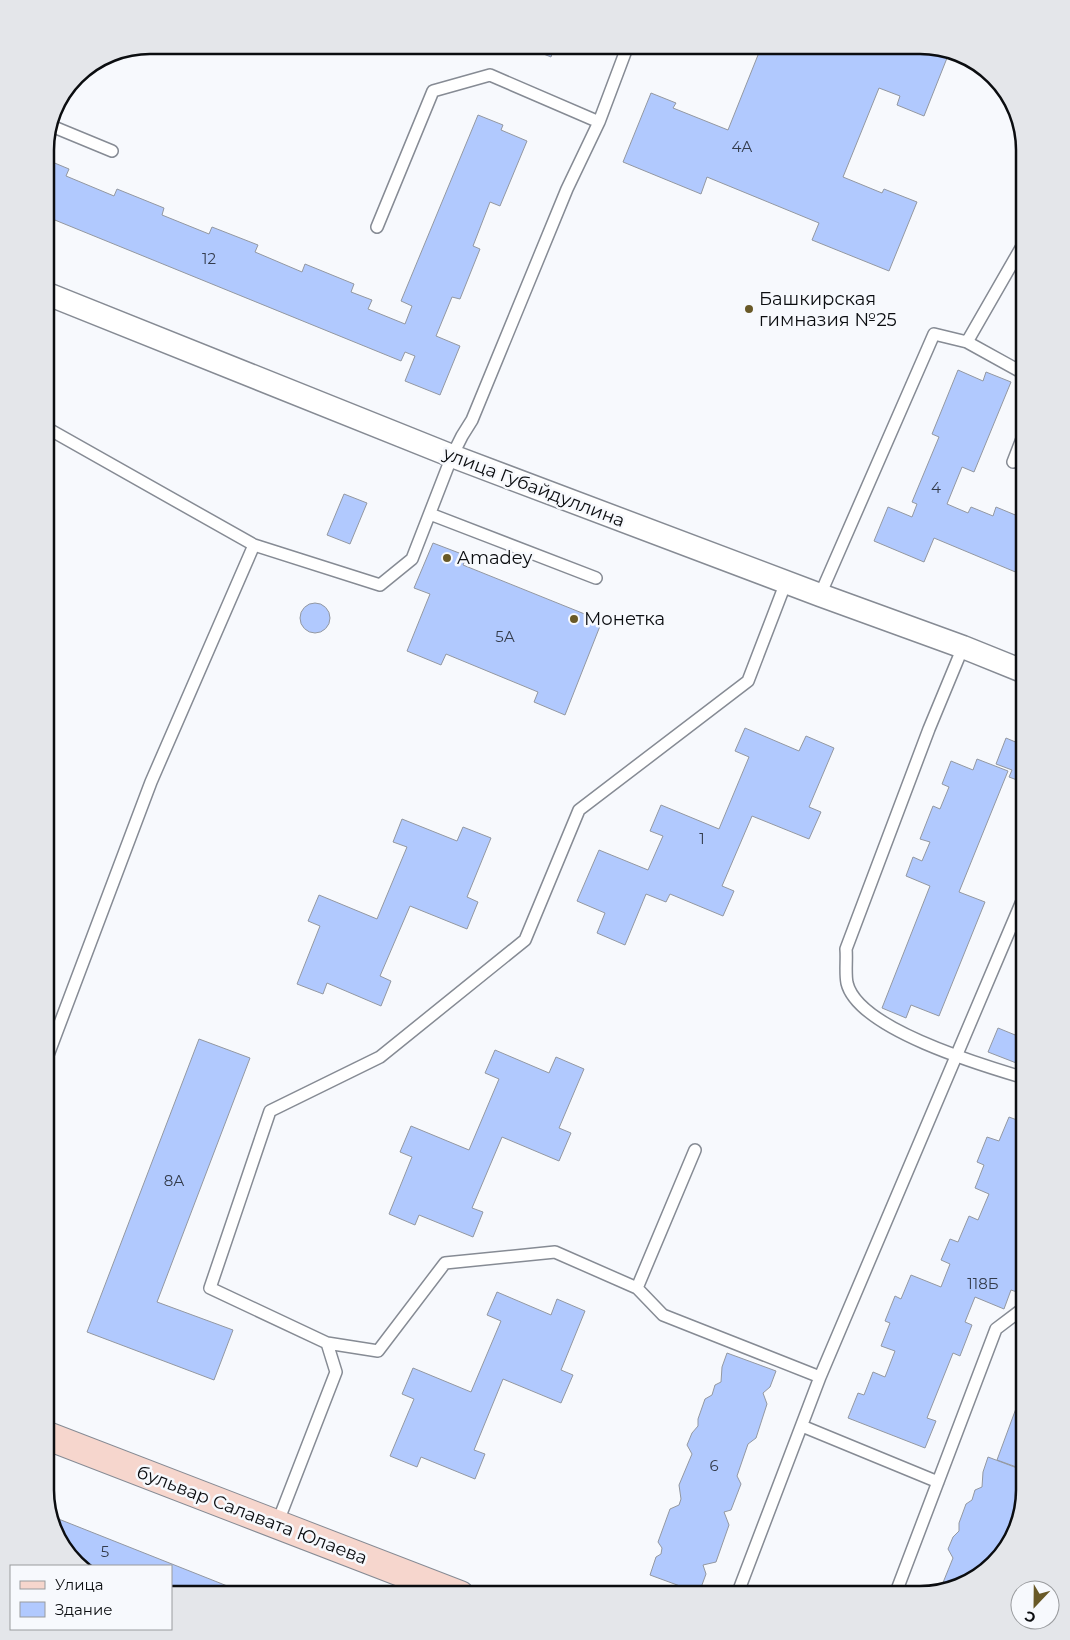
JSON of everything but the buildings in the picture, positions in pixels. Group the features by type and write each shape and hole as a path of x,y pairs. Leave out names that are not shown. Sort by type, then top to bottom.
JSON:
{"street":[{"name":"улица Губайдуллина","path":"54,297 452,456 1016,668"},
{"name":"бульвар Салавата Юлаева","path":"54,1439 436,1586"}],"lane":[{"path":"54,432 254,545 380,585 412,559 452,456 472,420 567,189 599,122 625,54"},
{"path":"376,227 432,91 490,75 599,122"},
{"path":"57,128 112,151"},
{"path":"967,342 1016,257"},
{"path":"820,596 934,334 967,342 1016,369"},
{"path":"1013,462 1016,454"},
{"path":"430,514 596,578"},
{"path":"54,1039 150,782 254,545"},
{"path":"786,582 748,681 579,810 525,940 380,1057 270,1111 210,1288 327,1343 378,1351 445,1263 555,1252 637,1288 663,1315 820,1377"},
{"path":"963,647 929,729 846,949 848,984 861,1007 891,1027 956,1057 1016,1075"},
{"path":"740,1586 820,1377 1016,915"},
{"path":"637,1288 696,1150"},
{"path":"898,1586 996,1328 1016,1314"},
{"path":"276,1525 336,1372 327,1343"},
{"path":"802,1426 938,1482"}],"place":[{"name":"Башкирская гимназия №25","path":"749,309"},
{"name":"Amadey","path":"447,558"},
{"name":"Монетка","path":"574,619"}]}
